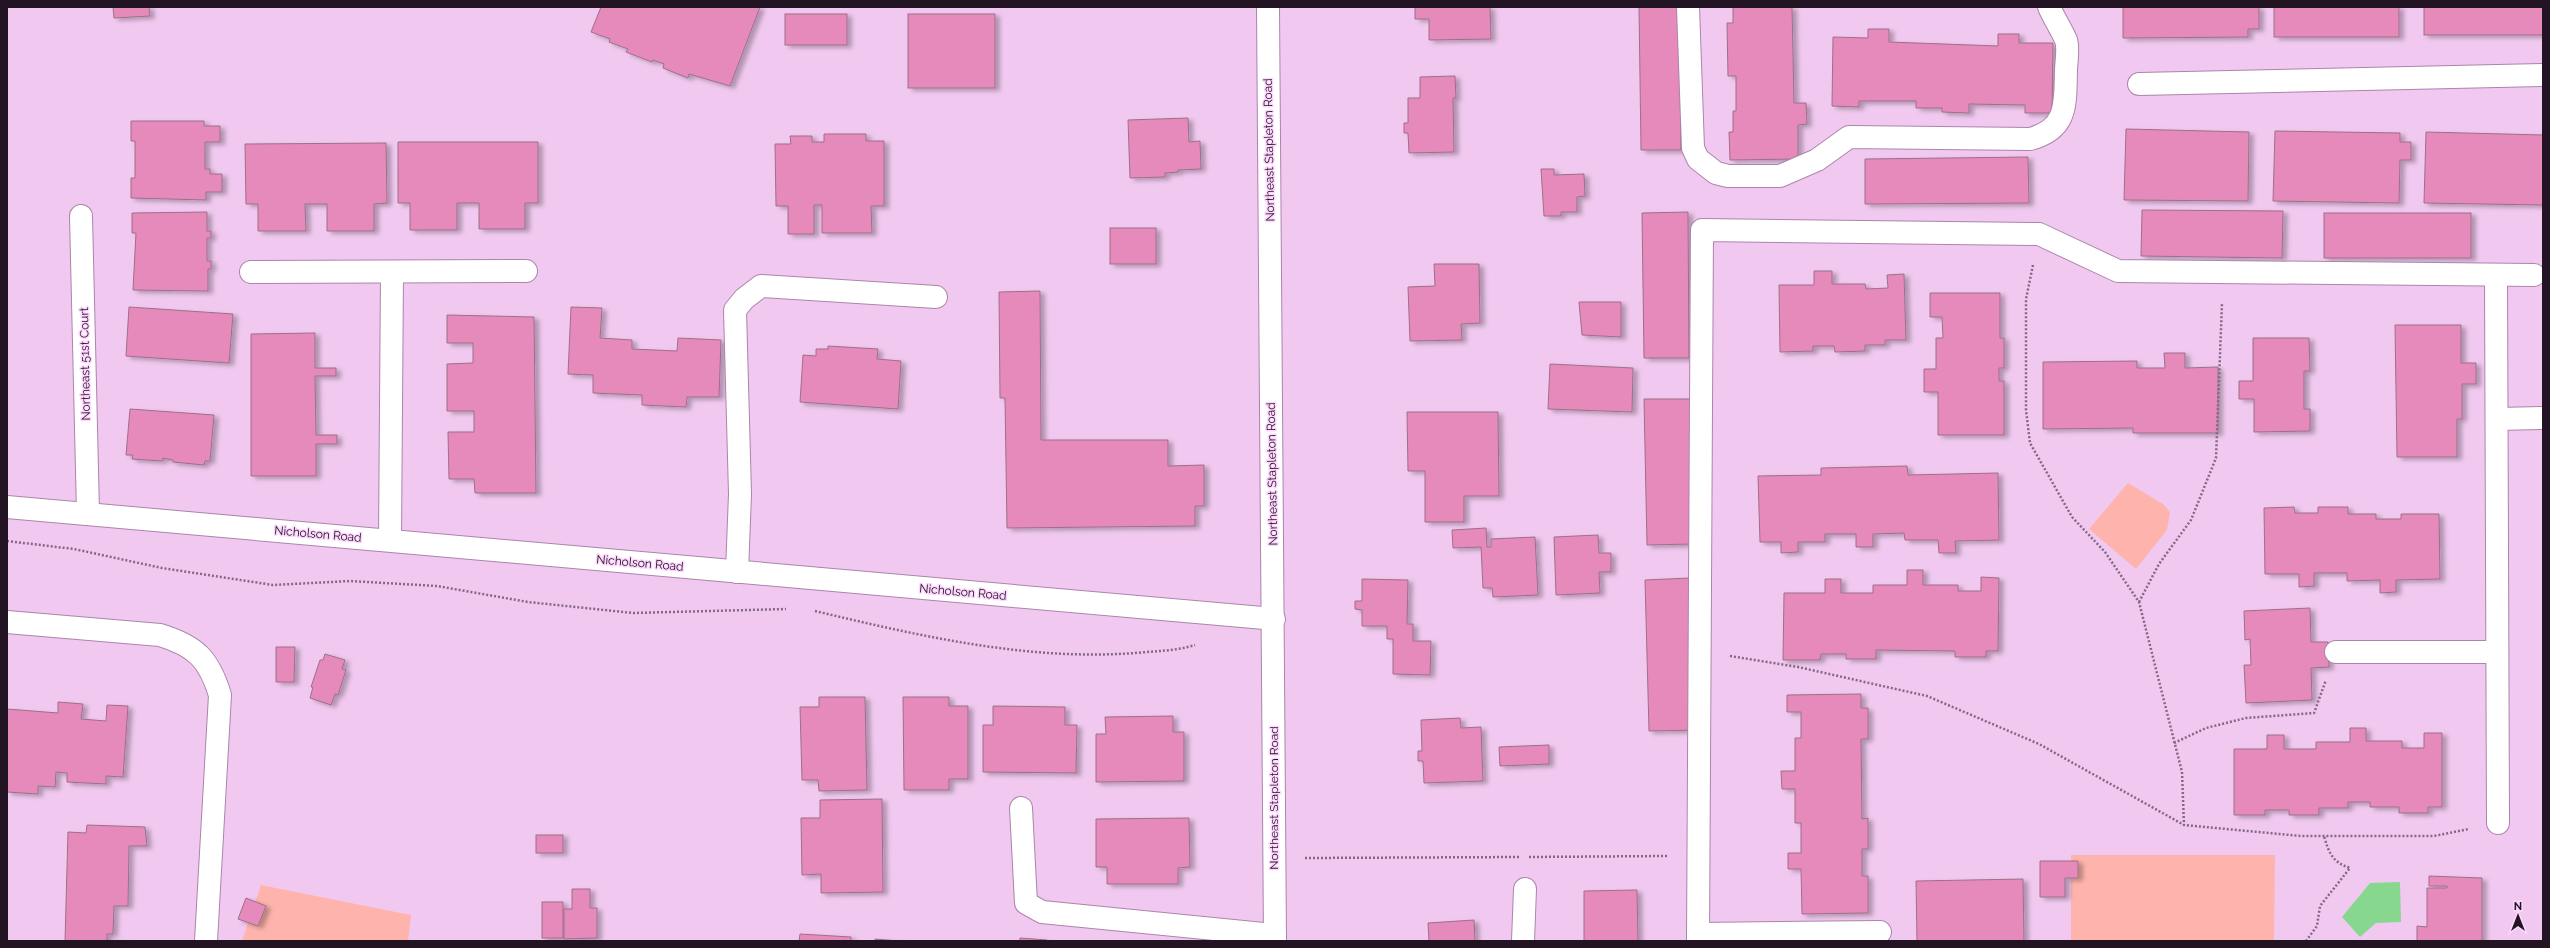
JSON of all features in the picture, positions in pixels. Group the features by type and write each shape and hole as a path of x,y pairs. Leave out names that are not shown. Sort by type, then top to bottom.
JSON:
{"street":[{"name":"Northeast Stapleton Road","path":"1268,7 1274,619 1275,938"},
{"path":"1688,7 1691,137 1698,159 1716,174 1728,176 1780,176 1817,160 1848,137 2030,139 2047,133 2060,121 2064,110 2066,42 2049,7"},
{"path":"2139,84 2543,75"},
{"name":"Northeast 51st Court","path":"81,216 88,513"},
{"path":"1880,932 1698,938 1702,230 2039,234 2118,271 2534,275"},
{"path":"252,272 526,271"},
{"path":"390,540 392,272"},
{"path":"2496,275 2498,823"},
{"path":"737,572 740,494 735,310 744,299 761,286 936,297"},
{"path":"2497,418 2543,418"},
{"name":"Nicholson Road","path":"7,506 1274,619"},
{"path":"7,622 160,635 182,642 200,655 213,674 220,695 206,941"},
{"path":"2336,652 2497,652"},
{"path":"1021,808 1026,903 1042,912 1275,938"},
{"path":"1523,941 1525,889"}],"path":[{"path":"2039,234 2026,299 2026,410 2030,443 2072,517 2105,552 2139,602 2182,772 2184,825"},
{"path":"2139,602 2159,564 2191,520 2216,458 2223,272"},
{"path":"7,541 74,548 162,568 273,585 350,582 437,586 528,602 633,613 789,609"},
{"path":"811,611 901,631 1003,649 1106,655 1181,649 1202,642"},
{"path":"1700,652 1798,667 1927,696 2039,744 2184,825 2324,836 2434,836 2498,823"},
{"path":"2174,743 2206,728 2246,718 2314,713 2336,652"},
{"path":"2306,941 2317,926 2320,906 2350,868 2338,864 2329,854 2324,836"},
{"path":"1274,858 1699,856"}],"shaded area":[{"path":"2128,483 2163,504 2170,512 2167,530 2136,569 2089,529"},
{"path":"2071,855 2275,855 2274,941 2071,941"},
{"path":"2400,882 2401,922 2376,923 2360,937 2342,917 2370,883"},
{"path":"261,885 411,915 408,941 242,941"}],"building":[{"path":"113,7 149,7 150,16 114,18"},
{"path":"601,7 760,7 730,86 689,74 688,78 663,68 664,64 653,60 652,62 626,52 628,49 609,42 610,39 591,32"},
{"path":"1415,7 1490,7 1491,39 1429,40 1429,19 1415,19"},
{"path":"1639,7 1679,7 1681,150 1641,150"},
{"path":"1733,7 1792,7 1794,103 1806,103 1807,124 1798,125 1798,159 1730,160 1729,132 1733,132 1733,111 1736,111 1736,76 1728,76 1727,23 1733,23"},
{"path":"2123,7 2259,7 2259,29 2248,29 2248,37 2123,38"},
{"path":"2274,7 2399,7 2399,37 2274,37"},
{"path":"2424,7 2543,7 2543,35 2424,35"},
{"path":"785,14 847,14 847,45 785,45"},
{"path":"908,14 995,14 995,88 908,88"},
{"path":"1868,29 1889,29 1889,42 1998,46 1998,34 2019,34 2019,43 2053,43 2052,113 2025,113 2025,105 1969,104 1969,113 1942,112 1942,108 1916,108 1916,101 1859,101 1859,107 1832,106 1833,37 1868,38"},
{"path":"1455,76 1456,98 1453,98 1454,152 1409,153 1408,133 1404,133 1404,123 1408,123 1408,98 1420,98 1420,77"},
{"path":"1188,118 1189,142 1200,141 1201,169 1178,170 1178,172 1165,173 1165,177 1130,178 1128,120"},
{"path":"131,121 204,121 204,126 220,126 220,142 205,142 205,169 210,169 210,174 222,174 222,192 206,192 206,200 131,198 131,178 135,178 135,141 131,141"},
{"path":"2126,129 2249,132 2248,201 2124,200"},
{"path":"2275,131 2400,133 2400,142 2411,142 2411,160 2400,160 2399,203 2273,201"},
{"path":"2426,132 2543,135 2543,205 2424,203"},
{"path":"824,134 866,134 866,141 884,141 884,206 871,206 872,233 822,233 822,205 814,205 814,234 788,234 788,206 776,206 775,144 791,144 790,136 812,136 812,142 824,142"},
{"path":"398,142 538,142 538,203 525,203 525,229 479,229 479,203 457,203 457,230 410,230 410,203 398,203"},
{"path":"386,143 387,203 374,204 374,231 327,231 327,204 305,204 306,231 258,231 258,204 246,204 245,144"},
{"path":"2028,157 2029,203 1865,204 1865,159"},
{"path":"1541,169 1554,169 1554,175 1584,174 1585,196 1577,197 1577,212 1561,212 1561,216 1544,216"},
{"path":"2142,210 2283,211 2282,258 2141,256"},
{"path":"207,212 207,231 211,231 211,238 207,238 207,261 211,261 211,269 208,269 208,291 133,290 136,233 132,233 132,213"},
{"path":"1688,212 1689,358 1644,358 1642,213"},
{"path":"2324,213 2471,213 2471,258 2324,258"},
{"path":"1110,228 1156,228 1156,264 1110,264"},
{"path":"1434,264 1479,264 1480,323 1461,324 1462,340 1410,341 1408,287 1435,286"},
{"path":"1814,271 1832,271 1832,284 1865,284 1866,289 1888,288 1887,275 1904,274 1906,340 1885,340 1885,345 1865,345 1865,351 1835,352 1834,346 1813,346 1813,351 1780,352 1779,285 1814,285"},
{"path":"1040,291 1041,440 1168,440 1168,466 1204,465 1204,506 1195,506 1195,526 1007,528 1005,398 1000,398 999,292"},
{"path":"1930,293 2000,293 2000,338 2004,338 2004,368 1999,368 1999,381 2004,381 2004,435 1938,435 1938,392 1924,392 1924,369 1936,369 1936,338 1943,338 1942,317 1930,317"},
{"path":"1579,302 1621,302 1621,337 1582,335"},
{"path":"129,307 233,314 229,363 126,356"},
{"path":"571,307 602,308 600,338 632,340 632,349 677,351 678,338 721,340 719,397 687,397 686,407 642,405 642,395 593,393 593,375 568,374"},
{"path":"447,315 534,317 536,493 475,493 474,479 449,479 448,432 474,432 474,411 447,411 447,364 473,363 473,343 447,343"},
{"path":"2395,325 2461,325 2461,363 2476,363 2476,384 2462,384 2462,419 2457,419 2457,457 2397,457"},
{"path":"315,333 315,368 336,368 336,376 315,376 316,435 337,435 337,444 316,444 316,476 251,476 251,334"},
{"path":"2253,338 2309,338 2310,371 2304,371 2304,409 2310,409 2310,431 2254,432 2254,399 2239,399 2239,381 2253,381"},
{"path":"828,346 878,349 877,359 901,361 898,409 800,402 803,355 816,356 816,349 828,349"},
{"path":"2164,353 2185,353 2185,368 2218,367 2218,433 2133,433 2133,428 2043,429 2043,362 2137,361 2137,368 2165,368"},
{"path":"1550,364 1633,368 1632,412 1548,409"},
{"path":"1644,399 1690,399 1692,544 1647,545"},
{"path":"130,409 214,415 210,461 205,461 204,465 173,462 173,460 163,458 162,461 132,459 133,455 126,455"},
{"path":"1407,412 1498,412 1499,496 1464,496 1464,522 1425,522 1425,471 1408,471"},
{"path":"1907,466 1908,475 1998,473 1999,540 1955,541 1956,553 1939,553 1938,540 1905,540 1904,533 1873,534 1873,547 1856,547 1856,534 1825,534 1825,542 1798,542 1798,552 1781,553 1781,542 1760,542 1758,476 1821,475 1821,468"},
{"path":"2294,507 2295,513 2318,513 2318,507 2348,507 2348,514 2376,514 2376,519 2401,519 2401,514 2439,514 2440,579 2396,580 2396,592 2380,593 2380,580 2347,581 2347,573 2314,573 2314,586 2299,587 2299,574 2265,574 2264,508"},
{"path":"1486,528 1487,547 1491,547 1491,539 1535,537 1538,595 1493,597 1492,588 1483,588 1481,547 1453,548 1452,530"},
{"path":"1598,535 1599,553 1611,553 1611,572 1599,572 1600,593 1556,595 1554,537"},
{"path":"1907,570 1923,570 1923,585 1958,585 1958,591 1981,591 1981,577 1999,578 1998,651 1986,651 1986,657 1955,657 1955,651 1876,650 1876,659 1846,659 1846,654 1821,654 1820,660 1783,660 1784,593 1825,593 1825,579 1841,579 1841,593 1873,593 1873,585 1907,585"},
{"path":"1690,578 1694,730 1649,731 1645,580"},
{"path":"1362,579 1408,580 1407,624 1413,624 1413,641 1431,641 1430,675 1393,674 1393,639 1387,639 1387,626 1362,626 1362,610 1355,609 1355,601 1362,601"},
{"path":"2310,608 2311,642 2328,642 2329,667 2311,668 2312,700 2246,703 2244,665 2251,665 2250,639 2245,640 2244,611"},
{"path":"276,647 295,647 294,682 276,682"},
{"path":"325,654 345,660 342,669 346,670 338,695 335,694 331,705 310,698 313,687 311,687 320,660 323,660"},
{"path":"1861,694 1861,708 1868,708 1868,739 1861,739 1862,819 1868,818 1868,849 1862,849 1862,876 1868,876 1868,913 1802,914 1801,869 1788,869 1788,853 1801,853 1801,823 1795,823 1795,789 1782,789 1781,771 1795,771 1795,738 1801,738 1801,712 1787,712 1787,695"},
{"path":"819,697 865,697 867,790 819,791 818,780 802,780 800,707 819,707"},
{"path":"903,697 949,697 949,706 968,706 968,779 949,779 949,790 904,790"},
{"path":"58,702 83,704 81,719 106,721 107,705 128,706 123,777 106,776 106,784 67,782 67,773 56,772 55,787 38,786 38,794 7,792 7,709 58,713"},
{"path":"993,706 1065,707 1065,725 1077,725 1076,773 983,772 983,725 993,725"},
{"path":"1173,716 1173,732 1184,732 1184,781 1096,782 1096,734 1106,734 1105,717"},
{"path":"1460,718 1461,728 1481,727 1483,781 1424,783 1423,761 1418,761 1418,751 1422,751 1421,720"},
{"path":"2350,728 2366,728 2366,741 2402,741 2402,748 2424,748 2424,733 2442,733 2442,807 2428,807 2428,813 2399,813 2399,807 2370,807 2370,802 2348,802 2348,808 2319,808 2319,815 2289,815 2289,810 2265,810 2265,815 2234,815 2234,749 2267,749 2267,735 2284,735 2284,749 2316,749 2316,742 2350,742"},
{"path":"1549,745 1549,764 1500,766 1499,747"},
{"path":"882,799 883,892 821,893 821,874 802,875 801,818 820,818 820,800"},
{"path":"1189,818 1190,867 1178,868 1178,884 1107,884 1107,867 1096,867 1096,819"},
{"path":"87,825 145,827 147,846 129,846 128,906 114,906 113,934 107,934 107,940 122,941 65,941 68,832 86,833"},
{"path":"536,835 563,835 563,853 536,853"},
{"path":"2040,861 2078,861 2078,878 2065,878 2065,897 2040,897"},
{"path":"2429,876 2482,878 2482,941 2417,941 2417,926 2427,927 2427,888 2447,888 2447,886 2429,886"},
{"path":"2023,879 2024,941 1917,941 1916,881"},
{"path":"572,889 590,889 590,908 597,908 597,938 564,939 564,909 572,909"},
{"path":"1637,890 1638,941 1584,941 1584,891"},
{"path":"246,898 266,906 258,926 238,919"},
{"path":"542,902 563,902 563,938 542,938"},
{"path":"1474,920 1475,941 1429,941 1428,923"},
{"path":"800,934 851,937 851,941 799,941"},
{"path":"1020,938 1047,940 1047,941 1020,941"},
{"path":"875,939 899,941 875,941"}]}
